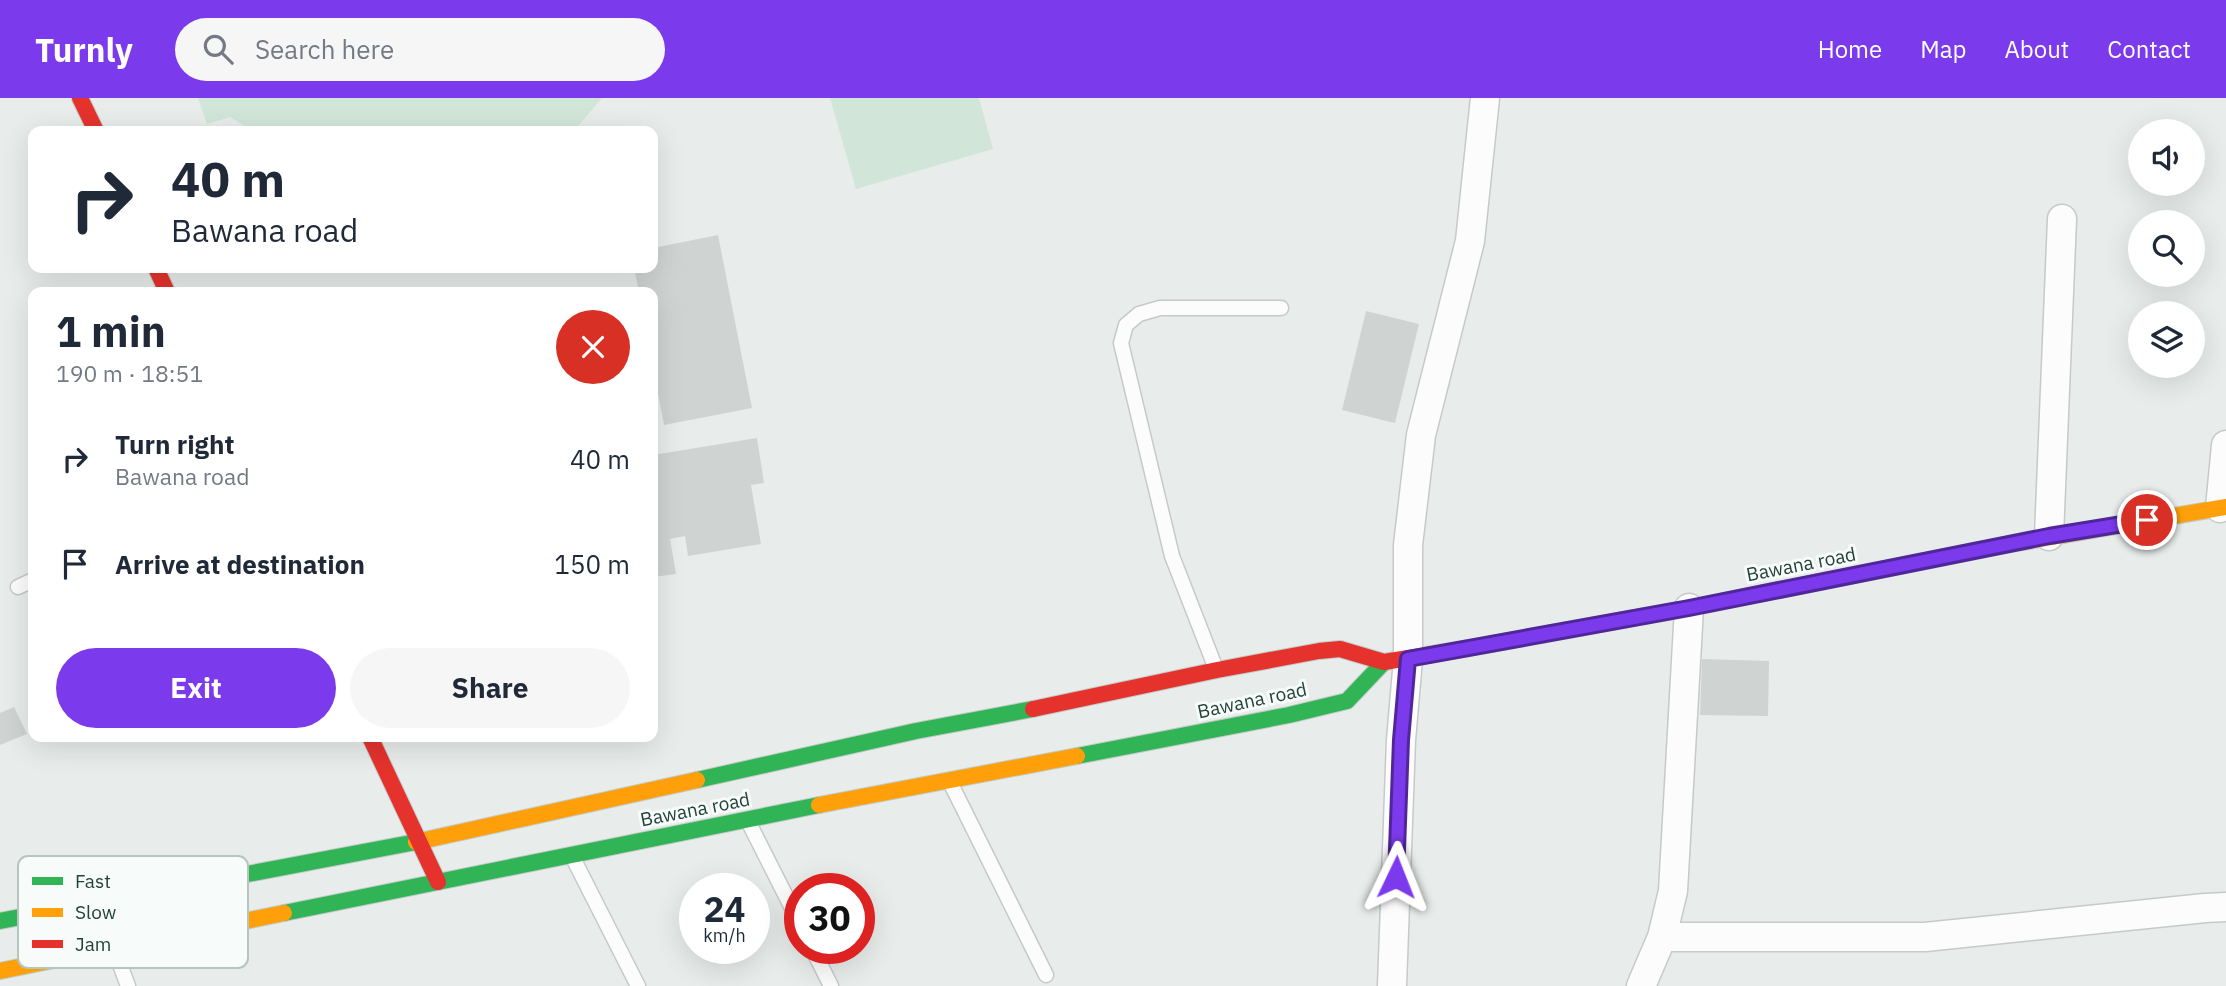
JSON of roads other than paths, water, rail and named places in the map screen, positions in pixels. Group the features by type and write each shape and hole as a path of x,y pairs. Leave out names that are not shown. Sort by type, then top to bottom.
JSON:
{"main road":[{"path":"80,98 94,126"},
{"name":"Bawana road","path":"248,873 419,841 916,731 1217,670 1340,649 1396,660 1689,608 2049,536 2223,507"},
{"name":"Bawana road","path":"248,921 438,881 1289,715 1347,701 1396,660"},
{"path":"372,742 438,881"},
{"name":"Bawana road","path":"0,920 18,917"},
{"name":"Bawana road","path":"0,971 18,968"}],"street":[{"path":"1392,986 1401,740 1396,660 1408,545 1421,435 1470,241 1485,98"},
{"path":"2049,536 2063,219"},
{"path":"2223,507 2226,445"},
{"path":"1640,986 1662,937 1673,891 1689,608"},
{"path":"1662,937 1925,937 2226,908"}],"lane":[{"path":"1217,670 1172,556 1121,343 1126,325 1139,314 1160,308 1281,309"},
{"path":"18,587 28,582"},
{"path":"949,781 1046,975"},
{"path":"747,820 784,893"},
{"path":"572,855 638,986"},
{"path":"820,964 831,986"},
{"path":"122,968 128,986"}]}
